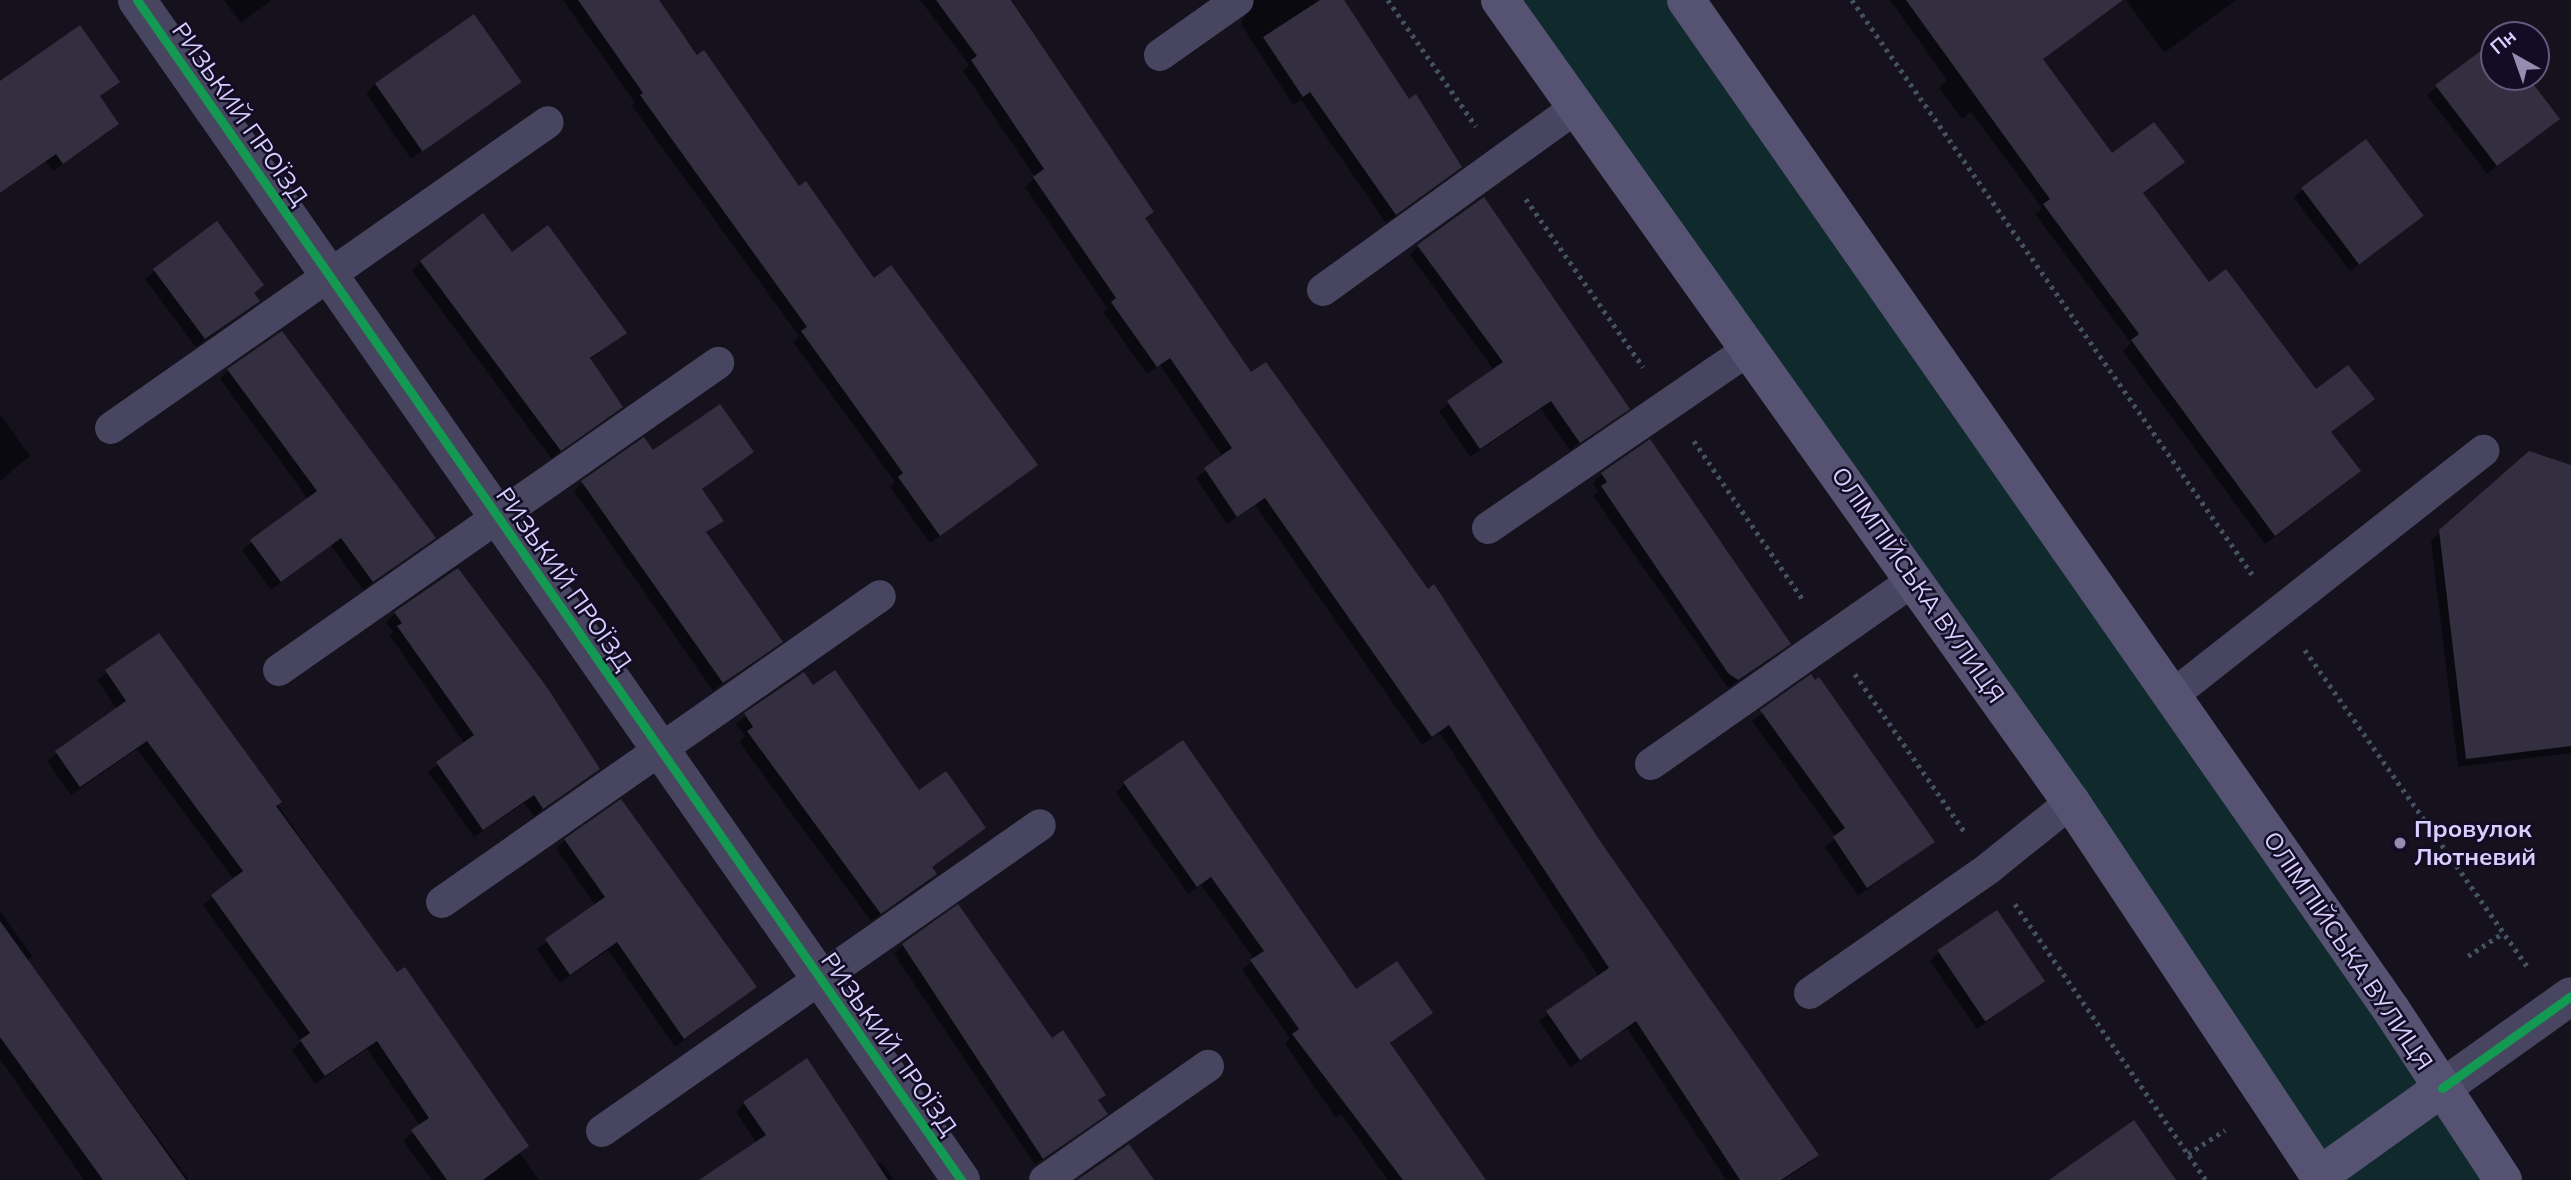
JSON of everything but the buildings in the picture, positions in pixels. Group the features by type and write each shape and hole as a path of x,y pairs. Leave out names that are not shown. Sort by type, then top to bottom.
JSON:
{"main road":[{"name":"ОЛІМПІЙСЬКА ВУЛИЦЯ","path":"1500,0 1751,348 2070,802 2318,1179"},
{"name":"ОЛІМПІЙСЬКА ВУЛИЦЯ","path":"1686,0 2173,695 2503,1180"},
{"path":"2318,1179 2442,1088"}],"street":[{"name":"РИЗЬКИЙ ПРОЇЗД","path":"136,0 961,1180"},
{"path":"2442,1088 2563,1002"}],"lane":[{"path":"1160,55 1238,0"},
{"path":"1323,290 1503,164 1577,107"},
{"path":"111,428 548,122"},
{"path":"1488,528 1751,348"},
{"path":"279,670 718,363"},
{"path":"2173,695 2277,609 2483,451"},
{"path":"1651,764 1915,579"},
{"path":"442,902 880,596"},
{"path":"1810,993 1989,867 2070,802"},
{"path":"602,1132 1040,825"},
{"path":"1045,1180 1208,1066"}],"path":[{"path":"1388,0 2206,1180"},
{"path":"1852,0 2503,933 2563,1002"},
{"path":"2468,956 2503,933"},
{"path":"2188,1154 2225,1130"}],"green space":[{"path":"1501,0 1680,0 2503,1180 2322,1180"}],"cycle path":[{"path":"137,0 961,1180"},
{"path":"2442,1088 2571,996"}],"place":[{"name":"Провулок Лютневий","path":"2400,843"}]}
